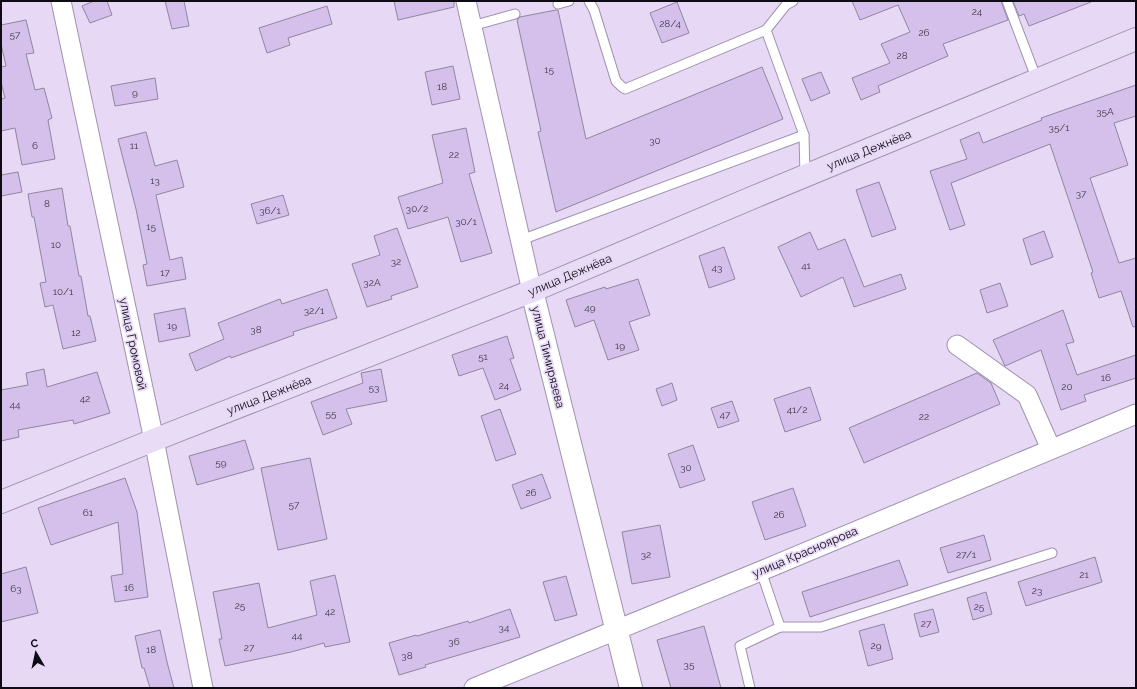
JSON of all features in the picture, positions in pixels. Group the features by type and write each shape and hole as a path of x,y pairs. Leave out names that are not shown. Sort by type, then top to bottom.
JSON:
{"main road":[{"name":"улица Дежнёва","path":"1,502 532,291 1136,39"}],"street":[{"name":"улица Громовой","path":"61,1 154,440 203,688"},
{"name":"улица Тимирязева","path":"466,1 532,291 631,688"},
{"path":"957,345 1027,395 1051,449"},
{"name":"улица Красноярова","path":"474,688 761,571 1136,414"}],"lane":[{"path":"558,4 569,1"},
{"path":"589,1 594,10 616,81 625,89 766,30 786,5 793,1"},
{"path":"1007,1 1036,80"},
{"path":"472,26 515,14"},
{"path":"766,30 804,134 805,176"},
{"path":"521,240 804,134"},
{"path":"750,688 740,646 780,627 821,627 1052,553"},
{"path":"761,571 780,627"}],"building":[{"path":"94,1 107,1 112,15 90,23 82,6"},
{"path":"165,1 184,1 189,26 172,29"},
{"path":"394,1 454,1 454,7 398,20"},
{"path":"852,1 1001,1 1008,20 943,44 948,56 878,86 880,92 861,100 852,78 890,63 881,44 910,32 898,5 860,20"},
{"path":"1013,1 1091,2 1029,26 1024,14 1019,16"},
{"path":"677,2 689,33 662,43 650,13"},
{"path":"327,6 332,24 288,38 290,45 267,53 259,28"},
{"path":"558,10 586,139 762,67 783,119 556,212 538,132 541,131 517,20 520,17"},
{"path":"26,20 34,53 26,54 35,90 44,88 52,118 48,120 55,159 22,165 15,128 1,131 1,99 5,98 1,82 1,67 6,66 1,44 1,25"},
{"path":"453,66 460,99 432,105 425,72"},
{"path":"821,72 830,93 811,101 802,79"},
{"path":"155,78 158,99 115,106 111,86"},
{"path":"1136,85 1136,116 1114,123 1128,165 1090,178 1119,263 1136,258 1136,326 1133,327 1121,291 1099,298 1091,273 1093,272 1050,144 951,183 965,225 950,230 930,171 967,159 960,140 979,132 983,143 1042,120 1041,118"},
{"path":"466,128 475,172 469,174 492,253 461,262 448,217 408,229 398,197 443,183 432,135"},
{"path":"146,132 155,166 177,160 184,187 156,195 170,260 182,257 186,279 147,286 143,265 147,264 136,209 118,139"},
{"path":"18,172 22,192 1,196 1,175"},
{"path":"879,182 896,229 872,237 856,190"},
{"path":"62,188 68,226 70,226 79,276 81,276 88,316 90,316 96,341 63,349 53,305 45,307 40,283 46,282 34,217 32,217 28,194"},
{"path":"283,195 289,215 257,224 251,204"},
{"path":"397,228 418,287 391,296 392,299 367,307 352,264 380,255 374,236"},
{"path":"1044,231 1053,257 1031,265 1023,239"},
{"path":"810,232 818,250 845,239 864,287 901,274 906,289 854,307 843,277 801,297 778,247"},
{"path":"724,247 735,279 709,288 699,256"},
{"path":"638,279 650,315 629,322 639,350 608,360 594,320 575,327 566,300 605,287 606,289"},
{"path":"1000,283 1008,306 987,313 980,290"},
{"path":"327,289 337,318 293,332 294,335 231,358 230,356 196,371 189,354 224,339 218,323 280,299 282,304"},
{"path":"185,308 190,336 159,342 154,314"},
{"path":"1063,310 1074,342 1066,344 1077,375 1136,355 1136,378 1084,395 1086,401 1061,410 1041,350 1005,366 993,340"},
{"path":"507,336 514,358 510,359 521,390 495,400 483,368 459,376 452,355"},
{"path":"44,369 47,387 97,372 110,413 74,424 73,420 18,430 19,437 1,441 1,390 28,385 26,373"},
{"path":"381,369 387,401 346,409 352,424 323,435 311,402 363,383 361,373"},
{"path":"977,373 991,383 1000,404 864,463 849,428"},
{"path":"672,383 677,400 662,406 656,389"},
{"path":"810,387 821,420 785,432 774,399"},
{"path":"732,401 739,421 718,428 711,408"},
{"path":"500,409 516,454 496,461 481,416"},
{"path":"245,440 254,469 197,485 189,456"},
{"path":"693,445 705,480 680,488 668,454"},
{"path":"310,458 327,539 278,550 261,468"},
{"path":"542,474 551,498 521,509 512,485"},
{"path":"125,478 137,512 148,597 115,602 111,576 123,574 118,522 51,545 38,508"},
{"path":"793,488 806,526 765,540 752,502"},
{"path":"660,525 670,577 632,584 622,532"},
{"path":"984,535 991,560 948,573 940,548"},
{"path":"1095,557 1102,582 1026,606 1018,582"},
{"path":"899,560 908,585 810,617 802,592"},
{"path":"26,567 38,613 1,622 1,574"},
{"path":"335,575 350,642 325,647 324,643 291,652 225,666 219,639 222,639 213,592 259,583 268,628 317,615 310,581"},
{"path":"566,576 577,615 555,621 543,582"},
{"path":"986,592 992,614 973,620 967,598"},
{"path":"510,609 520,637 425,665 426,667 399,675 389,643 468,621 469,623"},
{"path":"933,609 939,632 920,637 914,614"},
{"path":"884,624 893,659 868,666 859,631"},
{"path":"704,626 721,688 671,688 657,640"},
{"path":"160,630 174,688 150,688 144,668 142,668 135,636"}]}
